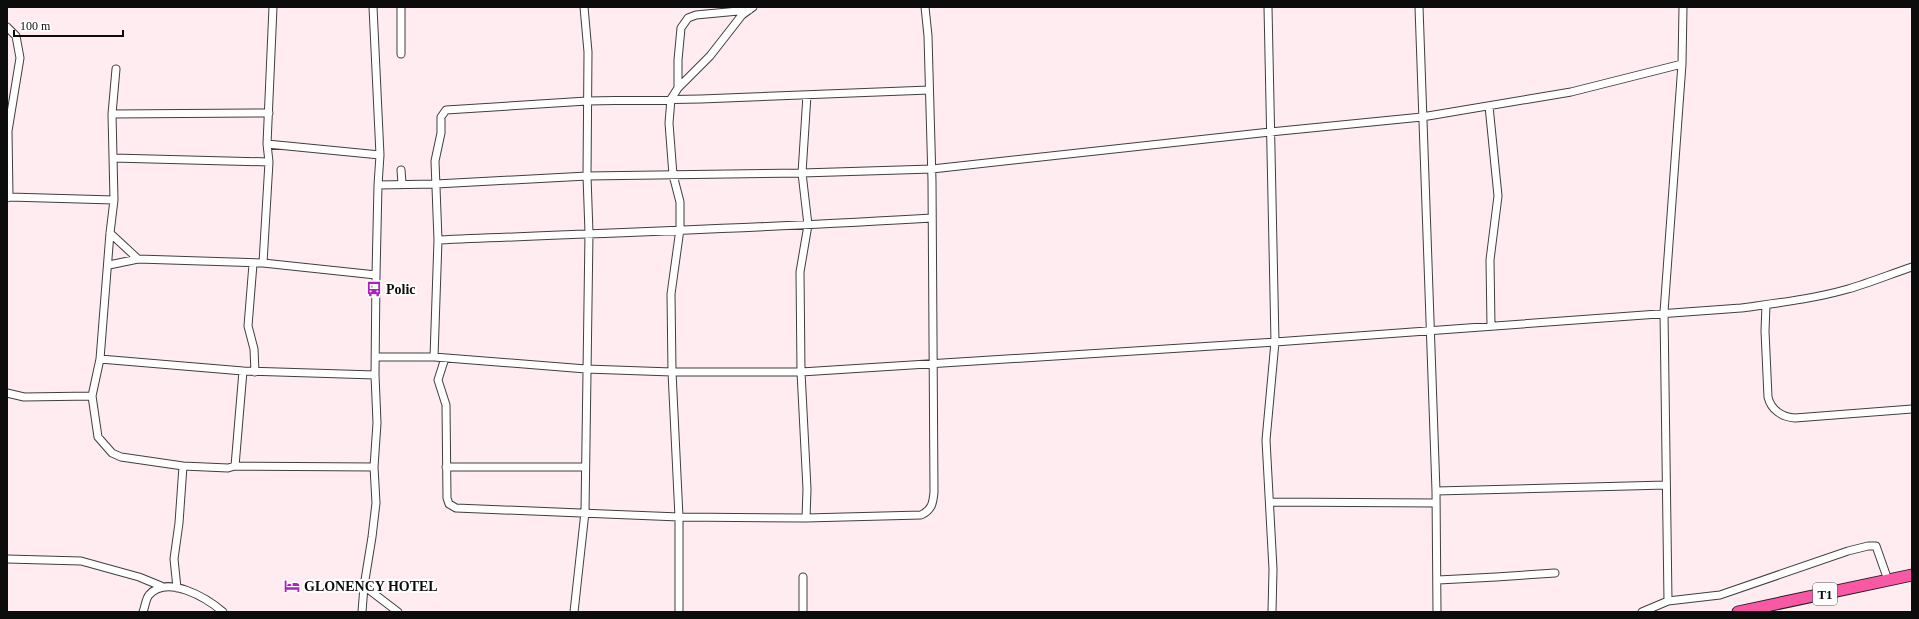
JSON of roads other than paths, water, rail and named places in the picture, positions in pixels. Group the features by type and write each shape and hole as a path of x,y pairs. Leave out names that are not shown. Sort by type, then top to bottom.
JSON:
{"highway":[{"name":"T1","path":"1738,612 1912,575"}],"street":[{"path":"263,263 269,162 267,144 273,7"},
{"path":"362,612 364,586 375,510 374,467 377,423 376,275 380,155 373,7"},
{"path":"401,7 401,54"},
{"path":"574,612 585,512 589,233 587,176 588,52 584,7"},
{"path":"445,358 438,380 446,405 447,498 449,504 456,508 585,512 679,517 806,518 921,515 928,511 932,505 934,492 932,169 926,7"},
{"path":"1268,7 1275,342 1266,440 1273,569 1272,612"},
{"path":"1419,7 1436,491 1438,580 1437,612"},
{"path":"1668,600 1664,312 1682,64 1683,7"},
{"path":"678,88 680,36 684,22 692,16 751,9"},
{"path":"679,612 679,517 672,372 671,294 680,229 680,202 673,175 669,123 671,99 678,88 700,66 735,24 751,9"},
{"path":"7,27 16,36 20,58 8,131 8,198 114,200"},
{"path":"378,185 402,183 436,184 587,176 802,173 932,169 1422,117 1579,91 1682,64"},
{"path":"116,69 112,114 114,200 100,359 92,396 98,437 112,453 130,459 183,466 228,468 235,466 374,467"},
{"path":"434,357 438,240 435,161 441,117 446,110 587,101 929,90"},
{"path":"806,94 802,173 808,225 800,272 801,372 806,518"},
{"path":"1488,106 1498,196 1490,260 1491,326"},
{"path":"112,114 268,113"},
{"path":"267,144 380,155"},
{"path":"113,158 269,162"},
{"path":"401,170 402,183"},
{"path":"438,240 808,225 932,218"},
{"path":"110,233 138,259"},
{"path":"109,265 138,259 253,264 263,263 376,275"},
{"path":"253,264 248,326 254,349 255,372"},
{"path":"376,357 434,357 586,369 672,372 801,372 1275,342 1766,305 1799,301 1849,289 1912,266"},
{"path":"1766,305 1765,331 1767,393 1769,403 1775,411 1786,417 1795,418 1912,409"},
{"path":"100,359 255,372 376,374"},
{"path":"235,466 243,371"},
{"path":"7,393 24,397 92,396"},
{"path":"177,588 174,560 179,523 183,466"},
{"path":"446,467 585,467"},
{"path":"1436,491 1666,486"},
{"path":"1270,502 1436,504"},
{"path":"1642,612 1668,600 1720,595 1842,553 1868,546 1876,546 1888,580"},
{"path":"7,559 81,561 161,586 177,588 200,595 223,612"},
{"path":"1438,580 1496,578 1555,572"},
{"path":"803,577 803,612"},
{"path":"143,612 148,595 161,586"},
{"path":"364,586 398,612"}],"place":[{"name":"Polic","path":"374,289"},
{"name":"GLONENCY HOTEL","path":"292,586"}]}
